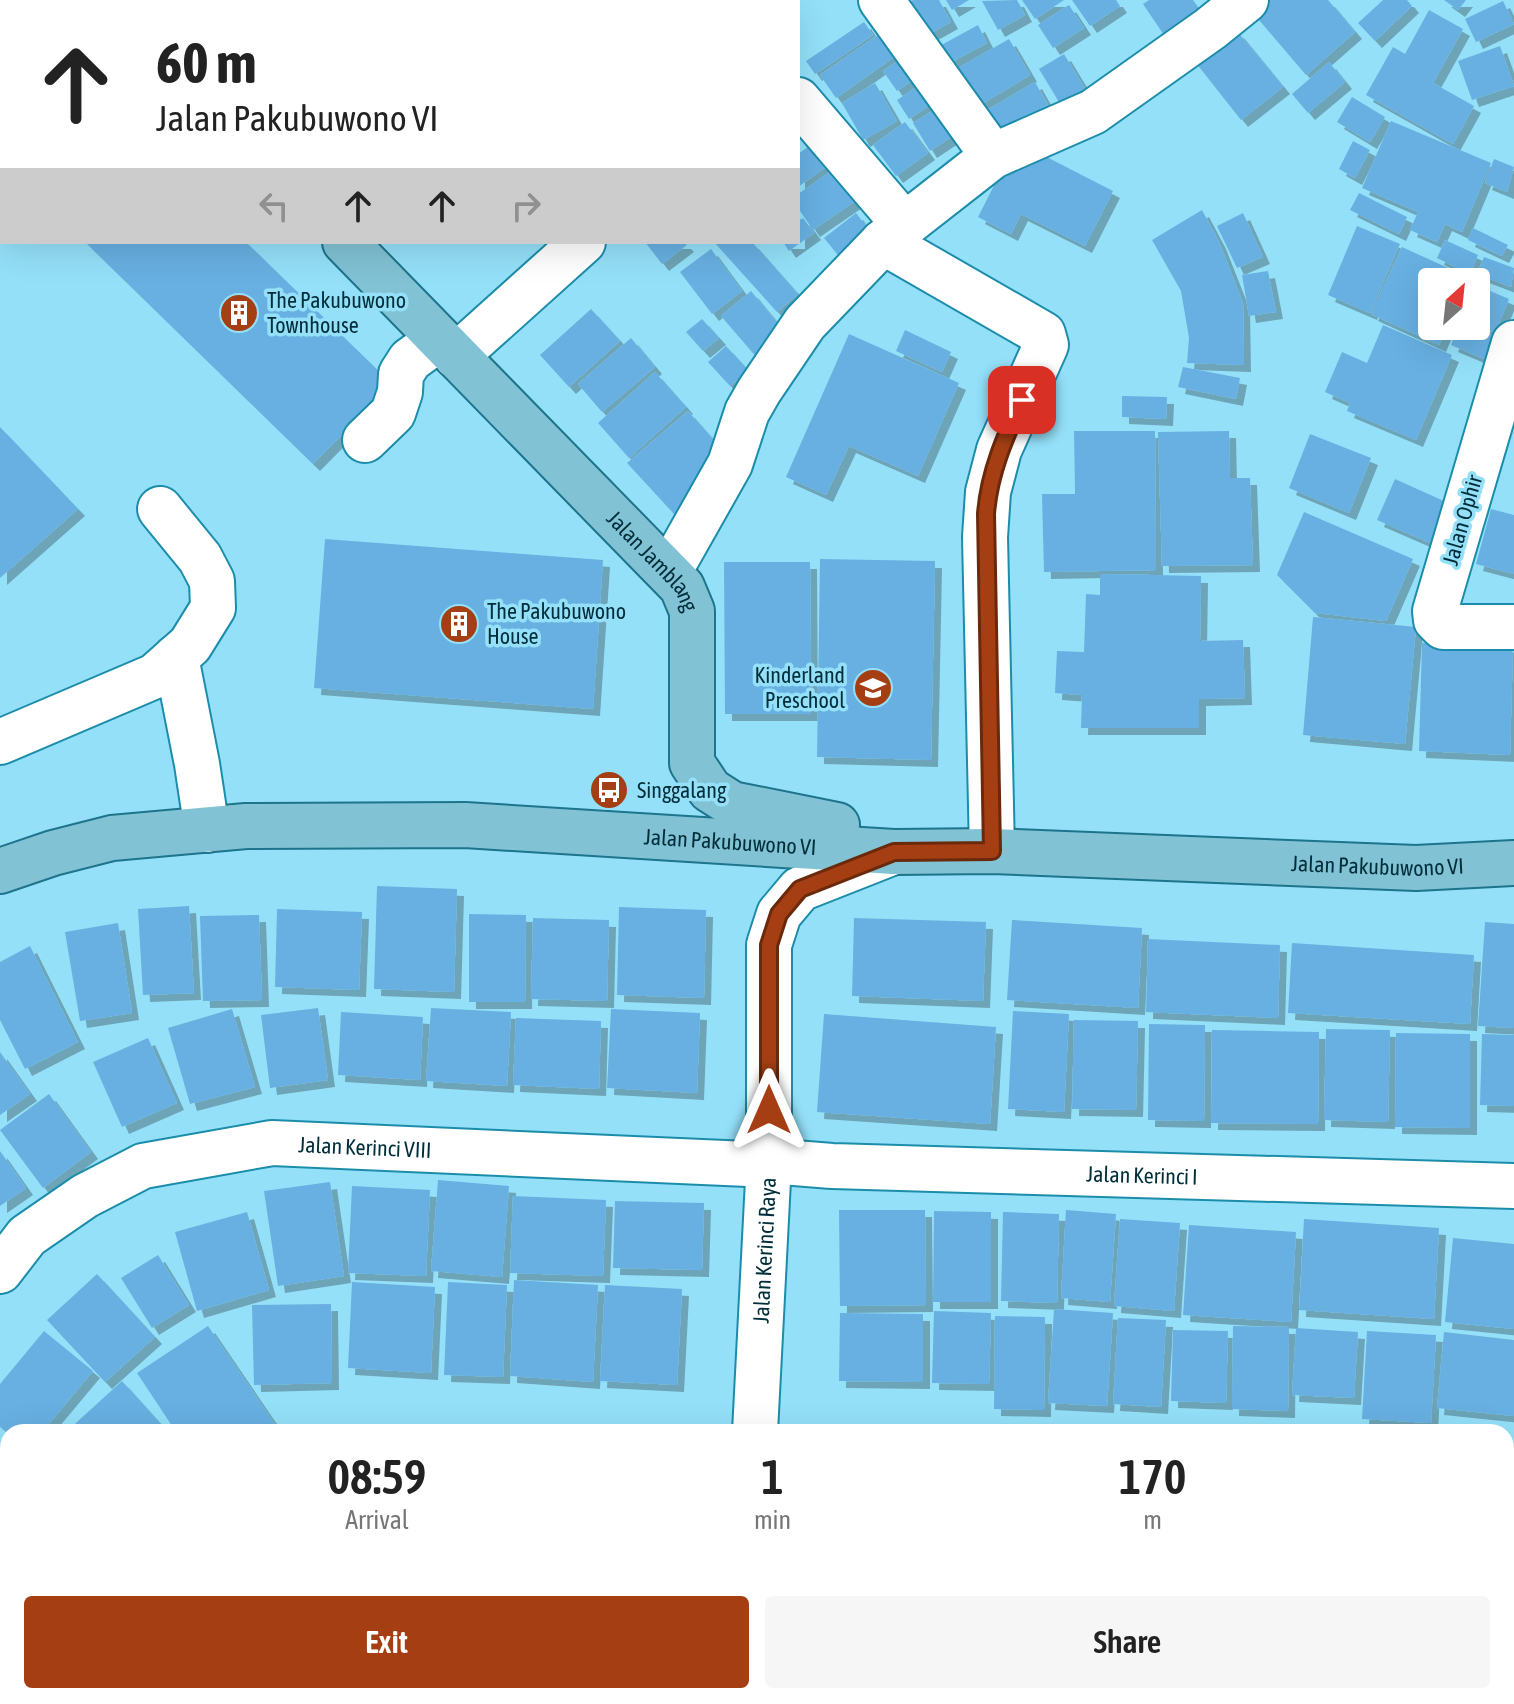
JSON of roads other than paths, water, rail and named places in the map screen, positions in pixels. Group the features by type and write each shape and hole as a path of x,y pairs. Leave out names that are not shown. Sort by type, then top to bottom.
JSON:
{"main road":[{"name":"Jalan Jamblang","path":"347,244 682,587 692,611 692,763 710,790 732,804 847,828 894,852"},
{"name":"Jalan Pakubuwono VI","path":"0,871 112,838 246,826 465,825 894,852 992,851 1416,868 1514,863"},
{"path":"1416,868 1514,895"}],"street":[{"path":"881,0 993,156"},
{"path":"669,572 730,464 747,412 759,391 805,323 894,233 993,156 1093,112 1246,0"},
{"path":"800,103 894,233 1043,334 1046,345 999,450 988,492 985,537 992,851"},
{"path":"365,440 393,413 400,392 401,374 410,360 448,347 580,244"},
{"name":"Jalan Ophir","path":"1514,343 1435,611 1436,620 1443,627 1514,627"},
{"path":"0,742 155,676 190,645 213,608 212,581 200,558 160,509"},
{"path":"176,657 207,830"},
{"name":"Jalan Kerinci Raya","path":"755,1424 769,1161 769,945 779,914 800,889 894,852"},
{"name":"Jalan Kerinci VIII","path":"0,1271 27,1236 85,1196 143,1166 272,1143 748,1164 769,1161"},
{"name":"Jalan Kerinci I","path":"769,1161 1514,1186"},
{"path":"169,1704 206,1704"}],"place":[{"name":"The Pakubuwono Townhouse","path":"239,313"},
{"name":"The Pakubuwono House","path":"459,624"},
{"name":"Kinderland Preschool","path":"873,688"},
{"name":"Singgalang","path":"609,790"}]}
